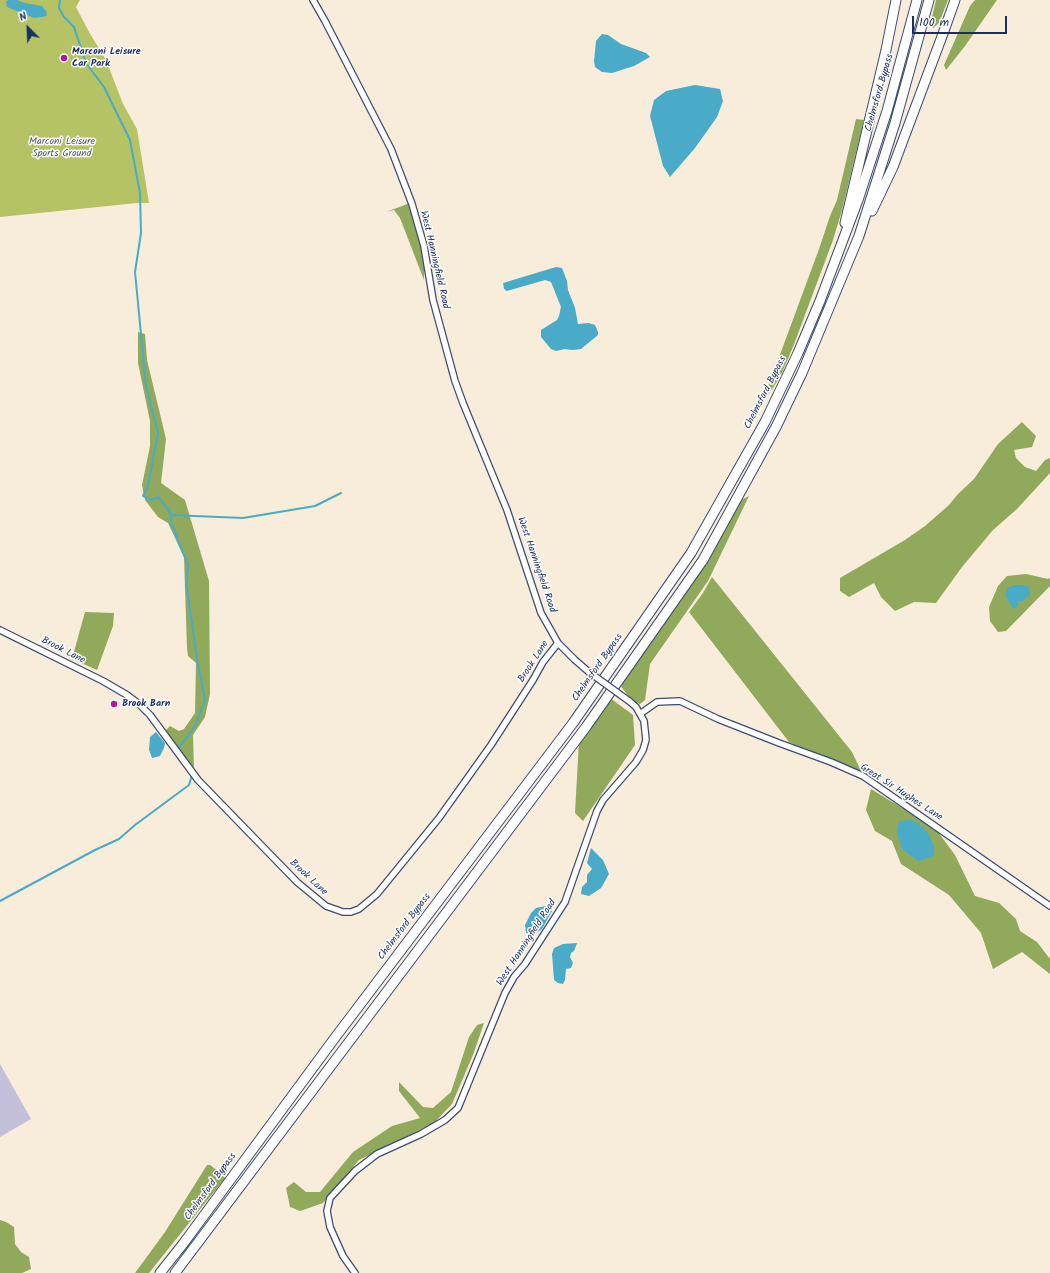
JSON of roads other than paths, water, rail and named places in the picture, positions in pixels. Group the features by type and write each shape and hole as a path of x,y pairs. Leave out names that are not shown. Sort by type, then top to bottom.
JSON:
{"highway":[{"path":"839,250 848,205 886,50 896,0"},
{"name":"Chelmsford Bypass","path":"160,1273 573,723 691,553 765,422 798,353 858,200 887,111 917,0"},
{"path":"859,236 895,123 929,0"},
{"path":"175,1273 586,726 703,560 776,427 802,373 859,236 893,167 955,0"},
{"path":"944,32 960,0"}],"street":[{"name":"West Hanningfield Road","path":"313,0 391,149 407,190 424,246 433,300 455,382 473,430 507,510 541,613 558,642 575,660 636,707 644,721 646,729 646,740 643,750 636,762 603,800 597,811 565,902 530,958 505,993 458,1108 445,1120 421,1134 377,1154 355,1171 330,1198 327,1210 330,1227 343,1256 355,1273"},
{"name":"Brook Lane","path":"0,630 102,680 127,694 150,714 198,780 297,882 326,906 343,912 359,910 377,894 439,818 491,745 543,662 558,642"},
{"name":"Great Sir Hughes Lane","path":"640,714 657,702 680,701 718,719 831,762 857,774 1050,906"}],"water":[{"path":"8,0 17,0 42,6 46,11 47,16 34,18 7,7 6,2"},
{"path":"602,34 608,35 621,44 646,53 650,57 634,66 612,73 602,72 595,67 594,61 596,41"},
{"path":"695,85 720,89 723,101 717,117 695,148 670,177 663,166 650,116 654,100 666,91"},
{"path":"556,267 562,268 575,308 578,324 589,323 595,325 598,332 598,335 581,349 565,349 556,351 551,349 541,337 541,330 557,320 561,307 551,282 545,280 507,291 504,289 503,283"},
{"path":"1013,585 1024,585 1029,587 1030,596 1026,597 1023,601 1019,601 1016,609 1012,607 1005,595 1008,588"},
{"path":"156,732 165,743 160,756 152,758 149,750 150,737"},
{"path":"912,820 927,832 934,845 934,856 918,861 902,849 897,833 899,821"},
{"path":"591,848 603,860 609,874 601,888 589,896 581,894 582,887 587,882 587,875 592,869 587,863"},
{"path":"551,905 552,911 542,929 535,934 526,933 525,925 531,913 536,908"},
{"path":"577,943 570,957 573,963 571,968 566,969 563,984 558,983 554,980 552,954 554,948 563,944"}],"waterway":[{"path":"60,0 59,8 64,17 74,27 86,63 104,87 130,140 140,193 141,233 135,272 146,386 158,433 148,486 143,496 150,500 158,497 168,509 171,515 171,523 188,565 186,583 197,659 205,700 195,727 178,750"},
{"path":"171,515 243,518 315,506 341,493"},
{"path":"0,901 95,850 119,839 135,825 189,785 192,775"}],"place":[{"name":"Marconi Leisure Car Park","path":"64,58"},
{"name":"Brook Barn","path":"114,704"}],"park label":[{"name":"Marconi Leisure Sports Ground","path":"62,148"}]}
